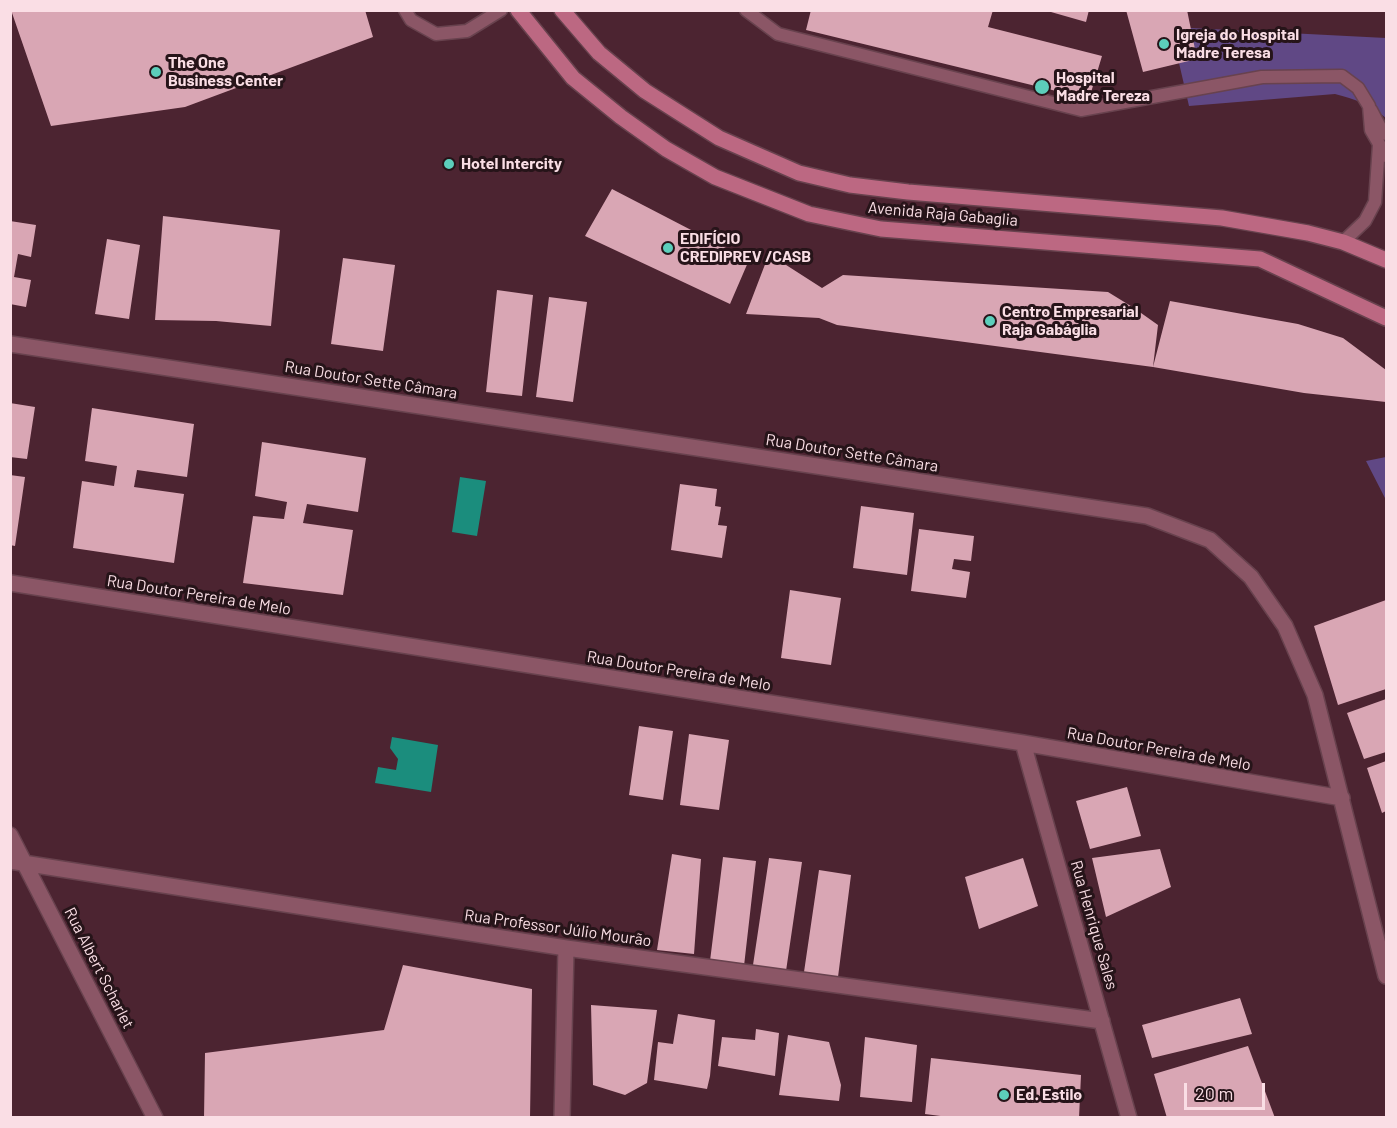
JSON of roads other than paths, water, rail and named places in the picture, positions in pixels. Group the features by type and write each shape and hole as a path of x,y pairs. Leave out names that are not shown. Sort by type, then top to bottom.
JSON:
{"main road":[{"name":"Avenida Raja Gabaglia","path":"518,10 573,78 621,117 666,149 715,177 809,214 881,229 1260,260 1386,318"},
{"name":"Avenida Raja Gabaglia","path":"562,10 599,54 645,91 719,138 800,173 850,185 908,192 1222,218 1344,242 1386,260"},
{"path":"1364,307 1386,311"}],"street":[{"name":"Rua Doutor Sette Câmara","path":"10,344 1147,516 1210,540 1251,577 1285,626 1315,695 1386,976"},
{"name":"Rua Doutor Pereira de Melo","path":"10,583 1023,743 1342,798"},
{"name":"Rua Henrique Sales","path":"1023,743 1129,1118"},
{"name":"Rua Albert Scharlet","path":"10,835 17,861 155,1118"},
{"name":"Rua Professor Júlio Mourão","path":"17,861 566,948 1102,1021"},
{"path":"562,1118 566,948"}],"lane":[{"path":"405,10 411,20 436,34 467,31 501,10"},
{"path":"746,10 778,34 1082,110 1262,77 1342,76 1358,88 1386,134"},
{"path":"1369,106 1371,130 1386,156"},
{"path":"1344,242 1365,221 1375,202 1379,145"}],"place":[{"name":"Igreja do Hospital Madre Teresa","path":"1164,44"},
{"name":"The One Business Center","path":"156,72"},
{"name":"Hospital Madre Tereza","path":"1042,87"},
{"name":"Hotel Intercity","path":"449,164"},
{"name":"EDIFÍCIO CREDIPREV /CASB","path":"668,248"},
{"name":"Centro Empresarial Raja Gabáglia","path":"990,321"},
{"name":"Ed. Estilo","path":"1004,1095"}]}
